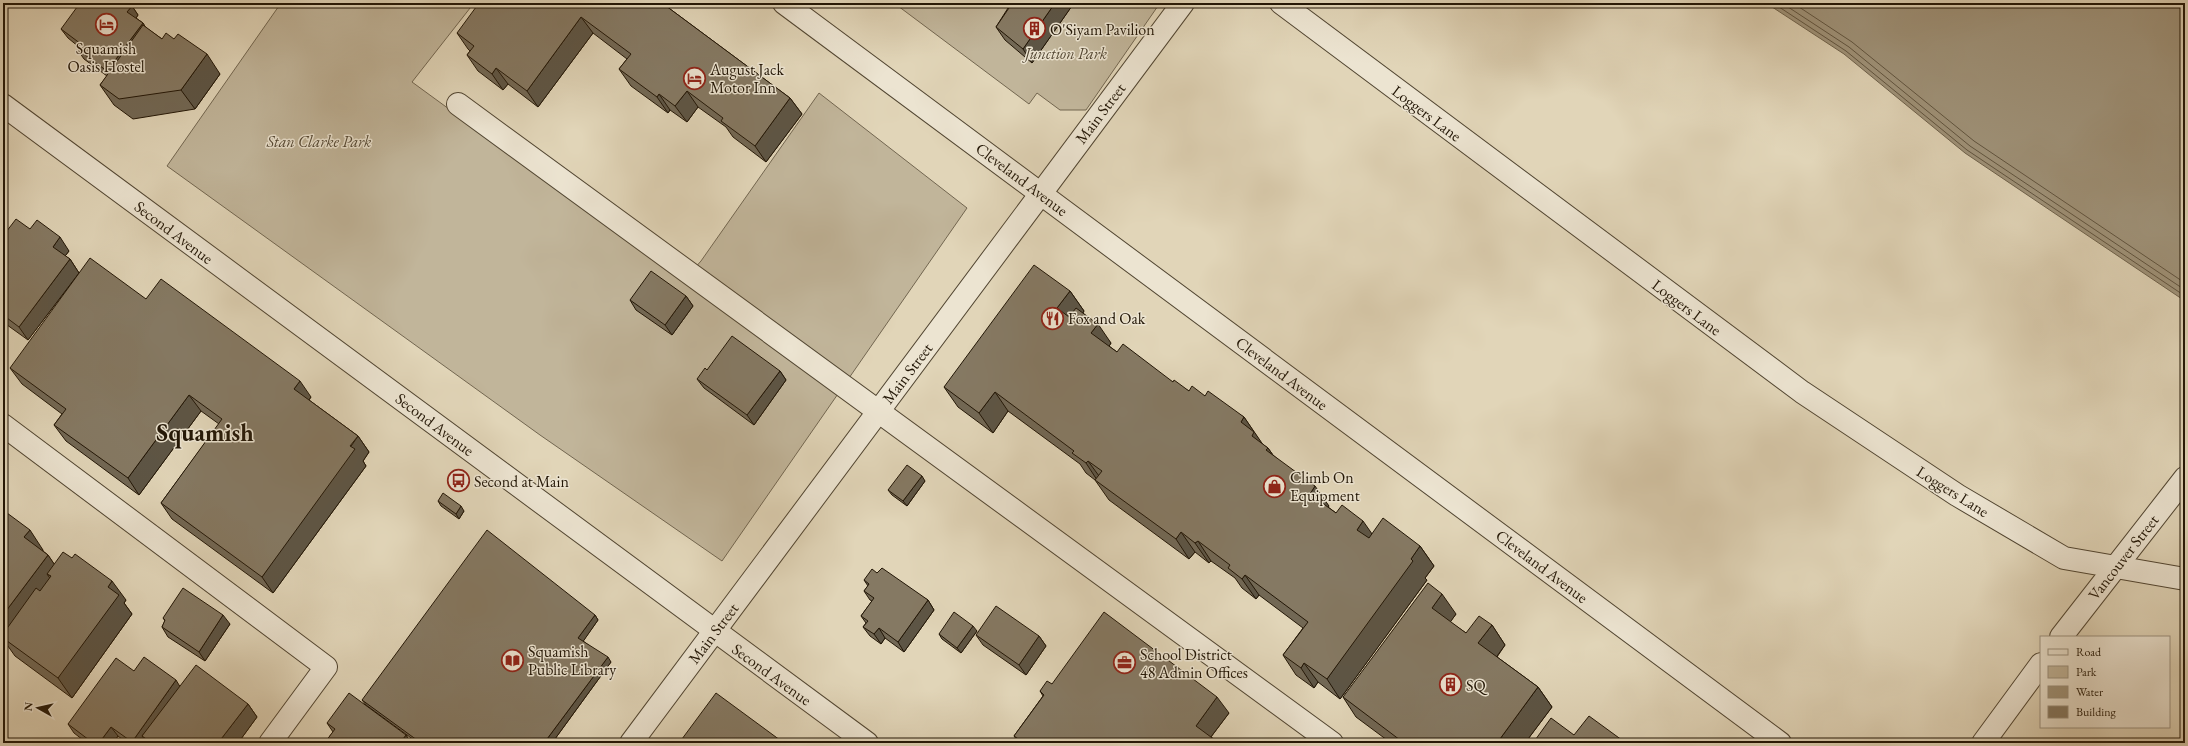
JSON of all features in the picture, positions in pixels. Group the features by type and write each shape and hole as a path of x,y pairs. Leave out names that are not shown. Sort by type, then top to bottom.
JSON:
{"street":[{"name":"Cleveland Avenue","path":"784,3 1780,743"},
{"name":"Main Street","path":"631,743 1183,3"},
{"name":"Loggers Lane","path":"1281,3 1802,392 1957,495 2064,558 2185,579"},
{"path":"458,104 1332,743"},
{"name":"Second Avenue","path":"3,105 867,743"},
{"path":"3,425 326,667 270,743"},
{"name":"Vancouver Street","path":"2062,636 2185,478"},
{"path":"1983,743 2040,665"}],"green space":[{"name":"Stan Clarke Park","path":"281,3 474,3 412,82 660,263 685,279 701,261 819,93 967,208 722,561 540,435 167,166"},
{"name":"Junction Park","path":"894,3 1160,3 1086,110 1060,110 1037,93 1029,104"}],"water":[{"path":"1766,3 2185,3 2185,301 1965,153 1844,54"}],"building":[{"path":"80,3 128,3 132,6 127,12 143,23 107,71 77,49 81,44 61,29"},
{"name":"August Jack Motor Inn","path":"479,3 662,3 790,98 755,146 721,121 723,118 687,91 675,106 659,94 657,97 619,69 631,54 581,17 527,91 496,68 492,74 467,55 474,46 457,33"},
{"path":"1008,3 1055,3 1023,49 996,27 1011,5"},
{"path":"143,25 162,39 166,33 174,39 178,34 207,54 181,90 119,99 100,85"},
{"path":"16,219 30,229 37,220 60,237 53,247 70,259 19,327 3,315 3,236"},
{"path":"90,258 146,299 161,279 300,381 294,389 358,436 350,446 355,449 262,577 161,503 222,419 189,395 128,478 54,425 66,409 10,368"},
{"path":"1034,265 1070,291 1057,308 1069,317 1076,308 1098,324 1091,333 1117,352 1123,344 1173,382 1174,380 1189,391 1192,386 1205,396 1208,391 1244,417 1241,422 1254,432 1252,436 1268,448 1266,450 1315,486 1310,494 1336,513 1342,505 1363,521 1357,530 1369,538 1383,518 1420,546 1411,559 1413,561 1327,679 1304,663 1301,668 1283,655 1308,622 1245,575 1242,579 1228,568 1230,565 1198,541 1195,543 1181,532 1176,539 1095,480 1102,471 1088,461 1086,463 1072,453 1074,451 995,392 979,413 944,387"},
{"path":"651,271 686,296 665,325 630,300"},
{"path":"732,336 780,371 747,415 697,379 705,368 707,370"},
{"path":"907,465 922,476 903,501 888,490"},
{"path":"443,493 461,506 456,514 438,501"},
{"path":"3,510 30,530 24,537 48,555 3,615"},
{"path":"487,530 595,615 578,638 608,657 547,739 551,742 550,743 421,743 362,700"},
{"path":"63,552 72,558 75,554 112,581 108,587 119,595 58,678 3,638 3,634 36,588 40,591 51,576 47,574"},
{"path":"882,568 928,600 898,642 879,628 874,634 863,627 868,621 861,616 874,598 864,591 869,584 864,580 872,569 877,573"},
{"name":"SQ","path":"1428,583 1442,594 1432,608 1466,633 1479,616 1492,625 1478,643 1538,687 1497,743 1404,743 1343,697"},
{"path":"183,588 223,615 199,652 162,627 165,620 163,618"},
{"path":"996,606 1039,636 1019,665 976,635"},
{"path":"954,612 973,626 957,648 939,634"},
{"name":"School District 48 Admin Offices","path":"1104,612 1217,697 1196,726 1219,743 1024,743 1014,736 1044,695 1040,691 1047,681 1052,684"},
{"path":"144,657 176,680 132,742 111,727 99,743 93,743 68,724 116,658 134,671"},
{"path":"196,665 248,704 218,743 152,743 142,736"},
{"path":"349,693 406,735 400,743 328,743 326,741 335,729 327,723"},
{"path":"716,693 784,743 679,743"},
{"path":"1589,716 1626,743 1533,743 1551,718 1574,735"}],"place":[{"name":"Squamish Oasis Hostel","path":"106,25"},
{"name":"O'Siyam Pavilion","path":"1034,29"},
{"name":"August Jack Motor Inn","path":"695,78"},
{"name":"Fox and Oak","path":"1053,318"},
{"name":"Second at Main","path":"459,481"},
{"name":"Climb On Equipment","path":"1274,486"},
{"name":"Squamish Public Library","path":"512,660"},
{"name":"School District 48 Admin Offices","path":"1125,663"},
{"name":"SQ","path":"1451,685"}],"district":[{"name":"Squamish","path":"205,433"}]}
